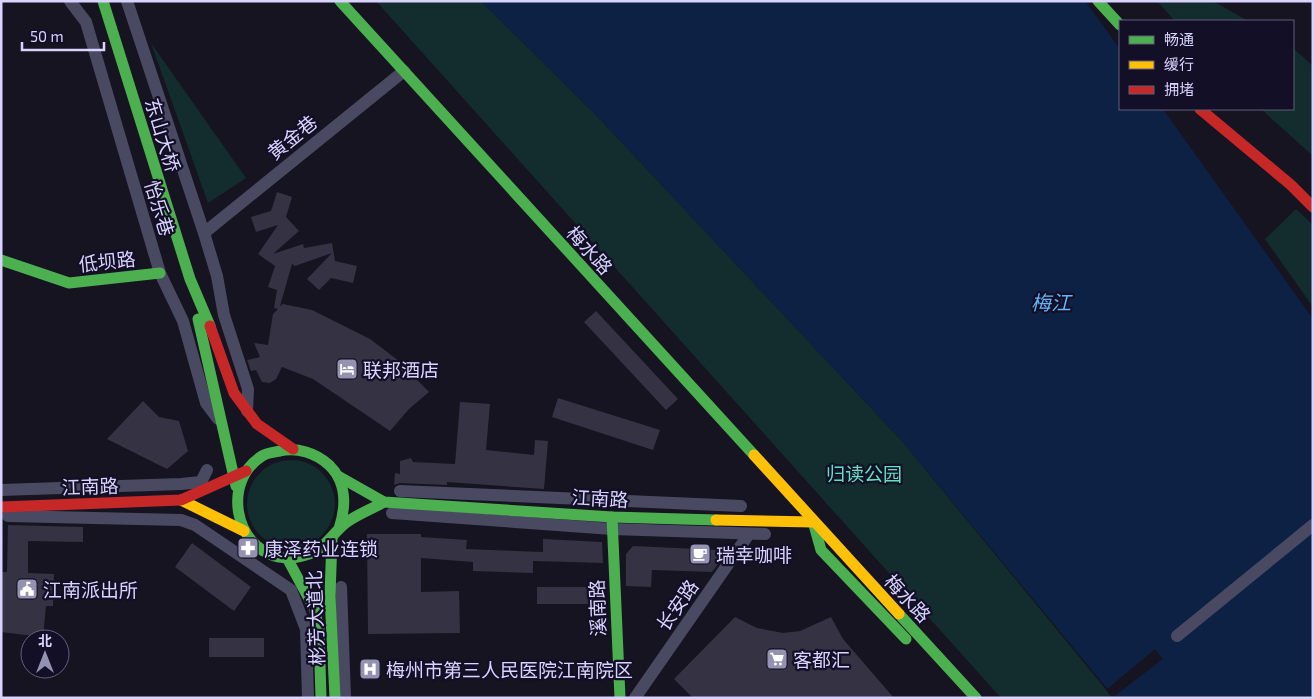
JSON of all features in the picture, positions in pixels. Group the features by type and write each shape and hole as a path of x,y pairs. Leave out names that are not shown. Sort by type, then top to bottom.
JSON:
{"main road":[{"name":"东山大桥","path":"103,1 190,279"},
{"name":"梅水路","path":"340,1 976,698"},
{"path":"1098,1 1119,25"},
{"path":"1201,110 1291,185 1313,207"},
{"name":"低坝路","path":"1,260 69,283 160,273"},
{"path":"190,279 222,356 234,393 246,411 257,424 293,449 319,457 338,476 342,486 345,508 335,533"},
{"path":"190,279 237,491 236,512 244,531 257,547 271,554 286,558 307,555 316,551 335,533 384,502"},
{"path":"237,491 246,471 262,457 272,452 293,449"},
{"name":"江南路","path":"4,511 181,500 246,471"},
{"name":"江南路","path":"338,476 384,502 612,523 814,522"},
{"name":"江南路","path":"181,500 244,531"},
{"name":"梅水路","path":"814,522 822,550 961,698"},
{"name":"溪南路","path":"612,523 620,698"},
{"name":"彬芳大道北","path":"335,533 330,596 335,698"},
{"name":"彬芳大道北","path":"286,558 314,608 319,629 321,698"}],"street":[{"name":"怡乐巷","path":"70,1 86,22 160,273 183,321 206,403 221,423"},
{"path":"126,1 217,276 224,315 248,389 246,411"},
{"name":"黄金巷","path":"204,233 404,70"},
{"path":"1,490 181,484 201,482 207,470"},
{"path":"400,491 741,506"},
{"path":"4,511 181,520 196,525 291,590 306,629 308,698"},
{"path":"392,513 612,523 765,534"},
{"path":"1178,636 1313,525"},
{"name":"长安路","path":"635,698 749,534"},
{"path":"340,587 345,698"}],"green space":[{"name":"归读公园","path":"376,1 481,1 596,115 902,441 1113,698 1001,698"},
{"path":"1157,1 1213,1 1246,20 1174,20"},
{"path":"151,43 246,178 208,203"},
{"path":"1294,49 1313,66 1313,156 1262,110 1294,110"},
{"path":"1296,209 1313,225 1313,307 1265,239"},
{"path":"291,460 308,464 322,473 331,487 335,504 331,521 322,535 308,544 291,548 274,544 260,535 251,521 247,504 251,487 260,473 274,464"}],"water":[{"name":"梅江","path":"481,1 1085,1 1119,48 1119,110 1164,110 1313,319 1313,698 1115,698 902,441 596,115"}],"pier":[{"path":"1155,649 1163,659 1112,698 1106,690"}],"building":[{"name":"联邦酒店","path":"277,192 292,197 286,217 299,231 273,254 303,244 304,248 332,243 335,261 357,266 353,283 331,278 319,290 307,279 332,253 295,266 292,264 280,306 283,304 312,310 370,339 399,361 429,392 409,409 390,431 313,379 282,367 276,379 270,383 262,382 256,370 251,371 247,360 260,357 254,343 268,345 273,314 278,309 274,308 277,290 268,287 275,266 258,254 278,225 256,232 251,217 271,211"},
{"path":"596,311 678,399 666,410 584,322"},
{"path":"558,398 660,430 653,450 552,417"},
{"path":"143,401 159,417 179,421 188,451 167,469 107,439"},
{"path":"460,402 490,404 486,450 534,455 535,440 548,441 544,489 447,482 447,485 400,483 394,485 395,473 400,474 400,461 411,458 413,462 455,464"},
{"path":"8,525 83,527 83,542 28,541 28,573 54,574 53,606 46,606 44,629 20,629 20,634 1,632 1,572 7,572"},
{"path":"367,534 421,534 421,537 467,540 466,549 543,552 543,539 602,542 603,563 533,561 533,573 473,571 473,562 421,558 421,592 459,591 460,633 368,634"},
{"path":"192,543 251,587 234,611 175,567"},
{"path":"633,546 719,550 718,564 712,572 652,570 651,587 626,586 626,554"},
{"path":"537,587 597,587 597,604 537,604"},
{"name":"客都汇","path":"735,617 757,628 783,633 800,631 831,617 843,639 894,698 693,698 674,679"},
{"path":"209,638 264,638 264,657 209,657"}],"traffic: fast":[{"path":"103,1 190,279 210,326"},
{"path":"340,1 754,455"},
{"path":"1098,1 1119,24"},
{"path":"1,260 69,283 160,273"},
{"path":"198,319 236,486"},
{"path":"339,529 343,512 344,504 342,487 335,472 324,461 306,452 286,450 264,455 249,467 241,481 238,497 243,528 252,541 264,551 279,557 293,558 318,550 347,522 384,502"},
{"path":"338,476 384,502 612,517 716,520"},
{"path":"612,517 620,698"},
{"path":"814,525 821,550 906,639"},
{"path":"332,538 330,596 335,698"},
{"path":"287,558 314,608 319,629 321,698"},
{"path":"899,614 976,698"}],"traffic: slow":[{"path":"754,455 899,614"},
{"path":"181,500 244,531"},
{"path":"716,520 813,522"}],"traffic: jam":[{"path":"1201,110 1291,185 1313,207"},
{"path":"210,326 234,393 257,424 293,449"},
{"path":"1,507 181,500 246,471"}],"place":[{"name":"联邦酒店","path":"347,369"},
{"name":"康泽药业连锁","path":"248,548"},
{"name":"瑞幸咖啡","path":"700,554"},
{"name":"江南派出所","path":"27,589"},
{"name":"客都汇","path":"777,659"},
{"name":"梅州市第三人民医院江南院区","path":"370,669"}]}
